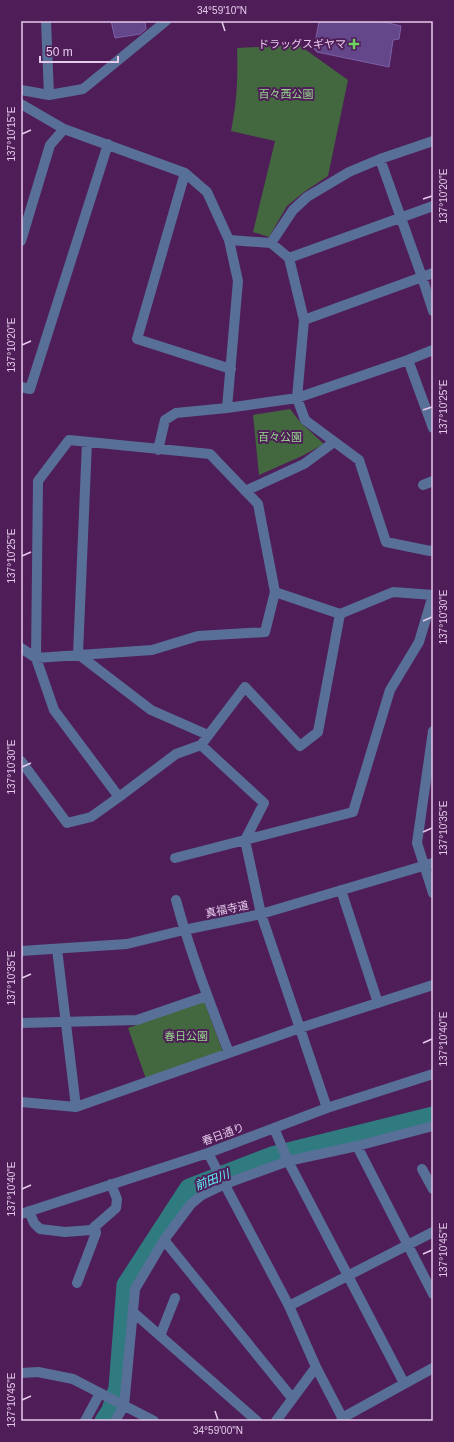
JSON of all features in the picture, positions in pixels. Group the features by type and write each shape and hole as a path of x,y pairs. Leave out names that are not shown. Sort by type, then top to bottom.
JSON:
{"street":[{"path":"46,21 49,95"},
{"path":"21,90 49,95 83,89 166,21"},
{"path":"21,104 64,129 185,173 207,192 229,240 238,281 227,408"},
{"path":"21,240 50,145 64,129"},
{"path":"271,242 293,210 307,197 349,172 380,159 433,141"},
{"path":"21,387 30,388 108,144"},
{"path":"380,159 433,311"},
{"path":"185,173 137,339 231,368"},
{"path":"289,258 433,206"},
{"path":"229,240 271,242 289,258 304,320 297,398 305,420 359,460 386,542 430,551 433,550"},
{"path":"304,320 433,273"},
{"path":"158,450 165,420 176,413 227,408 297,398 433,350"},
{"path":"408,360 431,417 433,428"},
{"path":"21,648 36,658 152,650 198,636 265,632 275,592 258,504 210,454 69,440 38,481 36,658 54,710 120,797"},
{"path":"78,654 87,442"},
{"path":"245,491 304,464 334,442"},
{"path":"423,485 433,481"},
{"path":"175,858 353,812 390,690 419,642 433,595 393,592 340,614 275,592"},
{"path":"21,761 67,823 91,817 120,797 176,754 201,745 245,687 300,746 318,732 340,614"},
{"path":"78,654 152,710 208,735"},
{"path":"433,731 418,842 429,865 433,893"},
{"path":"201,745 264,803 245,840 261,914 327,1108"},
{"name":"真福寺道","path":"21,951 127,944 184,930 261,914 429,865"},
{"path":"341,890 378,1003"},
{"path":"176,900 184,930 229,1054"},
{"path":"57,949 76,1107"},
{"path":"21,1102 76,1107 300,1028 433,985"},
{"path":"21,1023 137,1020 207,996"},
{"name":"春日通り","path":"25,1213 208,1152 327,1108 433,1074"},
{"path":"115,1421 124,1406 135,1289 164,1240 191,1204 202,1196 225,1184 288,1161 357,1146 433,1126"},
{"path":"274,1128 288,1161 404,1383"},
{"path":"357,1146 433,1294"},
{"path":"208,1152 289,1306 316,1367 342,1420 404,1383 433,1368"},
{"path":"422,1169 433,1189"},
{"path":"25,1213 40,1229 65,1232 90,1230 116,1208 117,1199 111,1184"},
{"path":"77,1283 96,1233 95,1226"},
{"path":"289,1306 433,1232"},
{"path":"164,1240 292,1398"},
{"path":"160,1336 175,1298"},
{"path":"133,1312 257,1421"},
{"path":"276,1421 316,1367"},
{"path":"21,1372 38,1372 74,1379 154,1421"},
{"path":"85,1421 104,1395"}],"green space":[{"name":"百々西公園","path":"299,45 348,80 328,176 304,192 287,206 269,237 253,232 275,141 231,131 237,90 237,48"},
{"name":"百々公園","path":"290,409 301,423 324,444 302,456 259,475 253,415"},
{"name":"春日公園","path":"204,1001 223,1052 146,1079 128,1028"}],"building":[{"path":"111,21 145,21 146,29 140,34 115,38"},
{"name":"ドラッグスギヤマ","path":"319,21 380,21 401,26 399,39 393,40 389,67 317,52 314,49"}],"waterway":[{"name":"前田川","path":"104,1421 111,1410 118,1388 126,1285 189,1188 272,1156 433,1116"}],"place":[{"name":"ドラッグスギヤマ","path":"354,44"}]}
